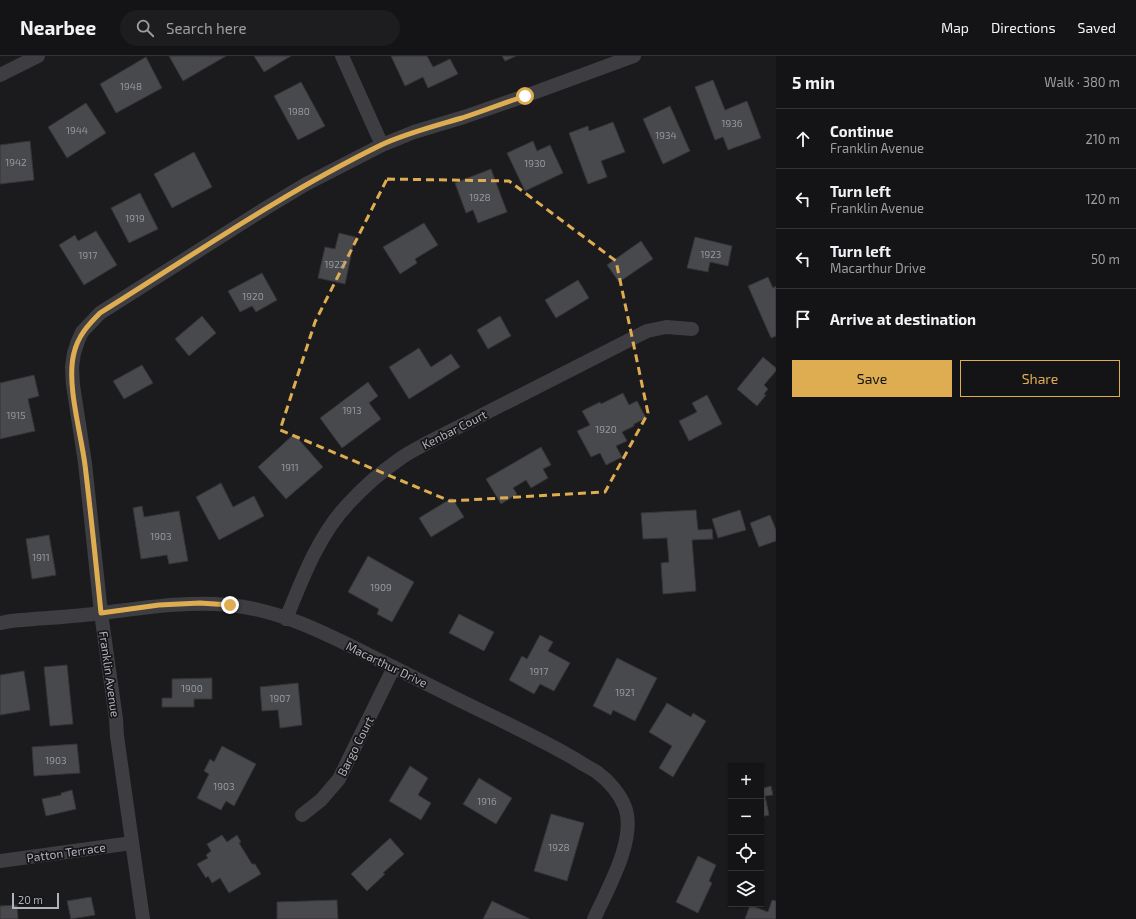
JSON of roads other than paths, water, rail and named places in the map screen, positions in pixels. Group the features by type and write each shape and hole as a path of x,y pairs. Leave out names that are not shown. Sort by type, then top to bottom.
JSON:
{"street":[{"path":"0,75 38,56"},
{"path":"342,56 382,145"},
{"name":"Franklin Avenue","path":"143,919 101,613 85,463 73,385 72,367 74,353 82,332 100,313 266,208 306,184 382,145 414,132 525,96 634,56"},
{"name":"Kenbar Court","path":"286,618 305,573 324,538 342,511 349,503 398,460 429,442 647,331 666,327 692,328"},
{"name":"Macarthur Drive","path":"0,623 101,613 159,605 200,603 230,605 258,610 286,618 341,641 394,667 556,748 598,773 617,793 625,807 628,832 625,848 594,919"},
{"name":"Bargo Court","path":"302,815 321,800 339,780 394,667"},
{"name":"Patton Terrace","path":"0,861 132,843"}]}
